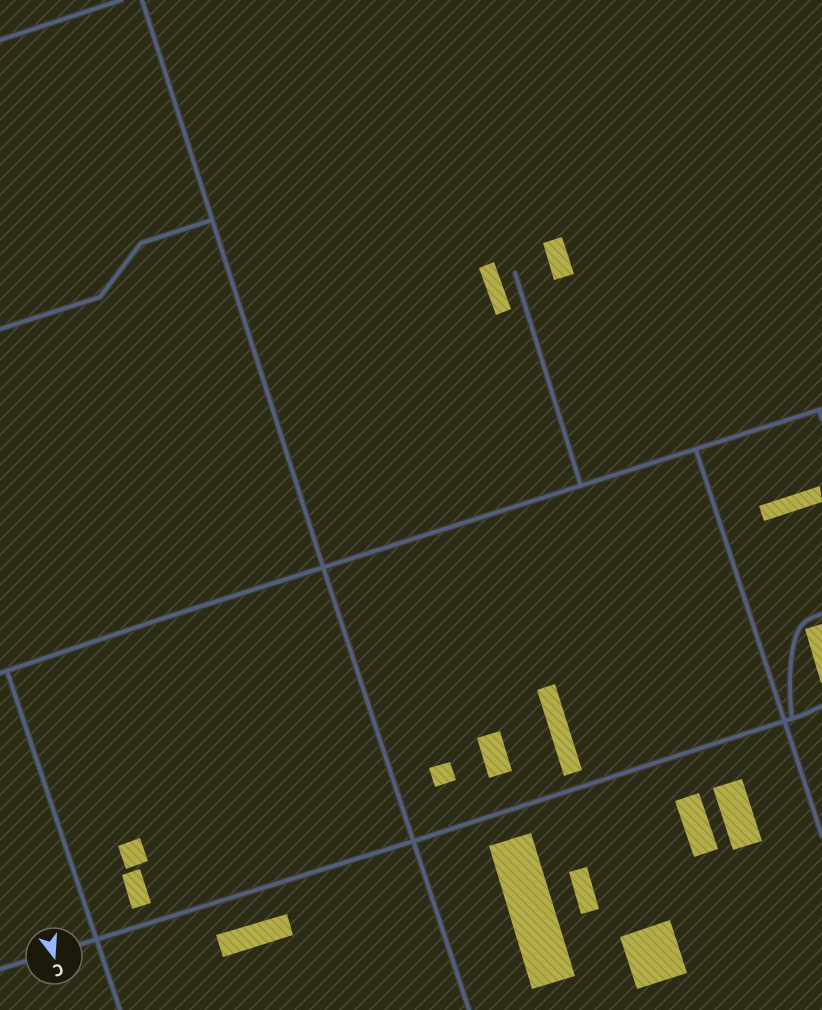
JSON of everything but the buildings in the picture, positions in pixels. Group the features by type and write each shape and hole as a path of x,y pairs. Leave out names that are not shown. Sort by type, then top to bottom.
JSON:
{"lane":[{"path":"0,40 121,0"},
{"path":"142,0 323,567 469,1010"},
{"path":"0,329 100,297 141,243 212,220"},
{"path":"514,273 580,486"},
{"path":"0,673 323,567 821,410 822,419"},
{"path":"696,450 822,836"},
{"path":"792,718 788,688 798,630 812,617 822,614"},
{"path":"7,671 120,1010"},
{"path":"84,943 414,841 792,718 822,706"},
{"path":"0,969 24,962"}],"shaded area":[{"path":"0,0 822,0 822,1010 0,1010"}]}
